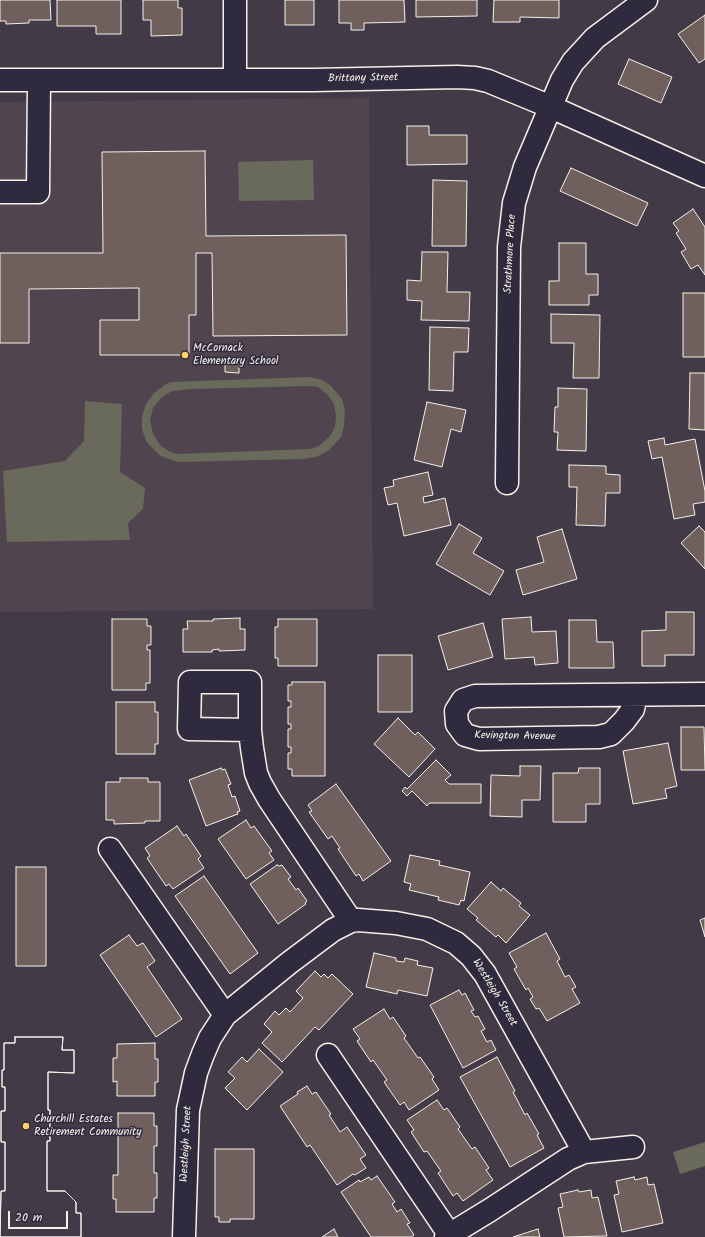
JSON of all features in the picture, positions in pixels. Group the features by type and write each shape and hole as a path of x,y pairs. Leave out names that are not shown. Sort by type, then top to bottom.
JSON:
{"street":[{"path":"235,0 235,80"},
{"name":"Strathmore Place","path":"507,483 509,247 514,203 525,167 569,68 584,48 603,31 646,0"},
{"name":"Brittany Street","path":"0,80 321,80 457,77 475,78 488,81 551,107 705,176"},
{"path":"0,192 38,192 39,80"},
{"name":"Kevington Avenue","path":"636,695 633,709 624,721 611,734 599,737 479,739 465,735 457,724 456,711 463,700 475,696 705,694"},
{"path":"250,730 253,761 262,787 351,920"},
{"path":"110,849 225,1015"},
{"name":"Westleigh Street","path":"184,1237 187,1120 189,1104 196,1073 203,1054 218,1024 225,1015 289,963 333,930 351,920 376,921 427,929 456,943 471,956 485,974 584,1152"},
{"path":"328,1055 449,1236 568,1159 584,1152 633,1147"}],"shaded area":[{"name":"McCornack Elementary School","path":"369,98 373,609 0,612 0,102"}],"green space":[{"path":"313,160 314,200 239,201 238,162"},
{"path":"310,377 322,380 331,386 342,399 345,411 341,437 328,451 316,457 302,459 178,462 161,456 154,450 146,441 142,429 142,416 146,404 154,393 171,382","holes":["318,387 328,395 334,404 336,415 335,427 330,436 319,446 310,449 177,454 170,452 160,445 153,434 150,420 153,408 162,397 172,391 190,389"]},
{"path":"85,401 122,404 120,472 145,488 143,509 128,523 130,540 7,542 3,471 65,461 84,441"},
{"path":"705,1142 705,1166 680,1174 673,1152"}],"building":[{"path":"0,0 50,0 51,20 29,20 29,23 6,24 6,21 0,21"},
{"path":"57,0 121,0 121,34 96,34 96,26 57,26"},
{"path":"143,0 178,0 178,8 182,8 182,35 151,36 151,20 143,20"},
{"path":"285,0 314,0 314,25 285,25"},
{"path":"339,0 404,0 405,22 364,23 364,30 351,30 351,23 339,23"},
{"path":"416,0 477,0 477,16 416,17"},
{"path":"494,0 559,0 559,18 520,17 520,22 493,22"},
{"path":"705,15 705,59 699,63 678,34"},
{"path":"629,59 672,77 661,103 618,84"},
{"path":"407,126 429,126 429,135 467,135 467,164 407,165"},
{"path":"205,151 206,236 346,235 347,335 213,336 212,253 196,253 196,315 189,315 189,355 100,355 100,320 139,320 139,288 29,289 29,343 0,343 0,253 103,253 102,152"},
{"path":"571,168 648,203 637,226 560,191"},
{"path":"433,180 467,181 466,246 432,246"},
{"path":"693,209 705,227 705,275 698,265 691,269 681,252 686,249 676,233 679,231 673,223"},
{"path":"559,243 586,243 586,274 598,274 598,295 589,295 589,305 549,305 549,281 559,281"},
{"path":"422,252 448,252 447,292 470,292 469,321 421,320 422,301 407,300 407,280 421,281"},
{"path":"683,293 705,293 705,357 683,357"},
{"path":"551,314 600,315 599,378 573,378 574,343 551,343"},
{"path":"430,327 469,328 468,352 454,352 453,391 429,390"},
{"path":"225,359 239,359 239,373 225,372"},
{"path":"690,373 705,373 705,430 689,429"},
{"path":"558,388 587,389 586,451 557,450 558,432 554,432 555,407 558,407"},
{"path":"427,402 466,410 461,432 451,429 442,467 414,460"},
{"path":"664,438 665,445 695,439 705,491 705,502 693,504 695,515 674,519 662,457 652,459 648,441"},
{"path":"569,465 606,466 606,474 620,475 620,493 606,493 605,526 576,525 577,487 569,487"},
{"path":"428,472 433,495 423,497 424,503 445,498 451,525 404,536 397,503 388,505 384,488 394,486 393,480"},
{"path":"459,524 482,538 473,553 504,571 490,595 436,564"},
{"path":"699,526 705,532 705,569 681,543"},
{"path":"562,529 577,579 523,595 516,570 544,562 537,537"},
{"path":"666,612 694,612 694,655 665,655 665,666 642,666 642,631 666,630"},
{"path":"531,617 532,632 556,631 558,663 535,665 534,657 505,659 502,619"},
{"path":"240,618 240,629 245,629 245,650 219,651 219,649 212,650 212,652 183,652 183,629 188,629 187,621 213,621 213,619"},
{"path":"112,619 147,619 147,626 151,626 151,645 147,645 147,650 150,650 150,683 146,683 146,690 112,690"},
{"path":"278,619 317,619 317,666 278,666 278,658 275,658 275,627 278,627"},
{"path":"569,620 596,620 597,642 613,642 614,668 569,668"},
{"path":"483,623 493,657 448,670 438,636"},
{"path":"378,655 412,655 412,712 378,712"},
{"path":"292,682 325,682 325,776 292,776 292,769 288,769 288,753 291,753 291,747 288,747 288,729 291,729 291,724 288,724 288,707 291,707 291,701 288,701 288,685 292,685"},
{"path":"116,702 155,702 155,712 158,712 158,744 155,744 155,754 116,754"},
{"path":"398,718 415,735 418,732 435,749 409,777 374,744"},
{"path":"681,727 704,727 705,770 681,770"},
{"path":"668,743 677,786 665,789 667,798 633,804 623,751"},
{"path":"436,760 451,775 445,780 449,784 481,784 481,803 429,803 427,806 412,791 407,796 402,791 405,787 407,789"},
{"path":"520,766 541,766 540,800 522,800 522,817 490,816 491,775 520,776"},
{"path":"221,768 222,770 225,769 231,784 228,785 232,797 235,796 240,811 237,812 238,814 206,826 189,780"},
{"path":"579,768 600,768 600,804 586,804 586,822 553,822 553,773 578,773"},
{"path":"120,778 148,778 148,782 160,782 160,821 114,824 114,820 106,820 106,782 120,782"},
{"path":"336,784 391,861 363,881 359,874 356,876 338,849 340,848 332,836 328,839 309,812 312,811 308,805"},
{"path":"246,820 251,828 254,826 272,851 269,853 274,860 246,879 218,839"},
{"path":"177,826 184,836 186,834 201,856 198,859 204,868 173,889 169,884 166,886 147,858 150,856 145,848"},
{"path":"410,855 440,861 439,865 470,872 464,901 461,900 459,905 438,900 439,897 409,890 411,884 404,882"},
{"path":"277,865 282,865 291,877 288,879 296,890 298,888 307,901 305,903 306,904 278,924 250,884"},
{"path":"16,867 46,867 46,966 16,966"},
{"path":"204,876 258,953 230,974 175,896"},
{"path":"491,882 501,891 503,888 521,903 519,906 530,915 506,943 498,935 496,937 476,920 478,918 467,909"},
{"path":"705,918 705,937 700,920"},
{"path":"546,933 560,959 557,961 565,977 569,975 576,987 572,989 580,1003 547,1021 539,1008 536,1009 530,999 533,997 528,988 526,990 514,969 517,967 509,953"},
{"path":"129,935 137,946 143,943 155,961 147,967 182,1019 156,1037 100,955"},
{"path":"374,953 396,958 396,961 404,962 405,958 418,961 417,965 433,968 427,996 398,990 397,994 366,987"},
{"path":"315,971 321,977 324,974 328,978 332,974 353,994 319,1030 315,1027 282,1062 262,1043 272,1032 264,1024 275,1011 279,1015 286,1008 290,1012 303,998 296,991"},
{"path":"459,990 462,995 465,993 474,1010 471,1011 475,1017 478,1016 485,1029 481,1031 487,1042 491,1040 496,1050 463,1068 430,1005"},
{"path":"384,1009 390,1019 393,1017 406,1036 404,1038 434,1077 432,1079 439,1090 409,1110 404,1102 400,1105 384,1082 387,1080 373,1060 371,1062 357,1041 360,1039 353,1029"},
{"name":"Churchill Estates Retirement Community","path":"15,1037 63,1037 62,1050 74,1050 74,1073 48,1072 50,1141 47,1141 47,1191 65,1191 76,1202 76,1213 81,1213 81,1237 0,1237 1,1191 5,1191 5,1142 1,1142 1,1111 5,1111 5,1087 2,1087 2,1070 4,1070 4,1043 15,1043"},
{"name":"Churchill Estates Retirement Community","path":"15,1037 63,1037 62,1050 74,1050 74,1073 48,1072 50,1141 47,1141 47,1191 65,1191 76,1202 76,1213 81,1213 81,1237 0,1237 1,1191 5,1191 5,1142 1,1142 1,1111 5,1111 5,1087 2,1087 2,1070 4,1070 4,1043 15,1043"},
{"path":"155,1043 155,1059 158,1059 158,1082 155,1082 155,1096 117,1096 117,1081 113,1082 113,1058 117,1058 117,1044"},
{"path":"259,1049 283,1072 247,1110 225,1088 235,1078 228,1072 242,1057 247,1062"},
{"path":"497,1057 515,1091 513,1092 525,1115 527,1113 539,1134 537,1135 544,1148 510,1167 460,1077"},
{"path":"307,1086 312,1094 316,1092 331,1114 329,1115 340,1132 347,1127 366,1155 360,1159 366,1168 355,1175 353,1174 337,1185 310,1145 307,1147 280,1106"},
{"path":"437,1100 444,1110 447,1108 460,1127 458,1129 472,1149 475,1147 489,1168 486,1170 493,1180 463,1201 457,1193 453,1196 438,1173 441,1171 427,1151 424,1152 411,1132 414,1130 407,1120"},
{"path":"118,1113 154,1113 154,1126 157,1126 157,1146 154,1146 154,1173 157,1173 157,1198 154,1198 154,1212 116,1212 116,1199 113,1199 113,1175 118,1175"},
{"path":"215,1149 254,1149 254,1219 230,1219 230,1222 219,1222 219,1217 215,1217"},
{"path":"377,1176 395,1202 392,1204 397,1212 401,1209 410,1223 407,1224 414,1235 411,1237 371,1237 341,1192 359,1180 360,1182 369,1177 371,1180"},
{"path":"634,1177 635,1180 647,1177 648,1185 654,1184 663,1223 622,1232 614,1195 619,1194 616,1181"},
{"path":"578,1190 579,1192 591,1190 592,1198 598,1197 607,1236 564,1237 558,1208 563,1207 560,1194"},
{"path":"334,1229 338,1237 322,1237"},
{"path":"538,1229 540,1237 513,1237"}],"place":[{"name":"McCornack Elementary School","path":"185,355"},
{"name":"Churchill Estates Retirement Community","path":"26,1126"}]}
